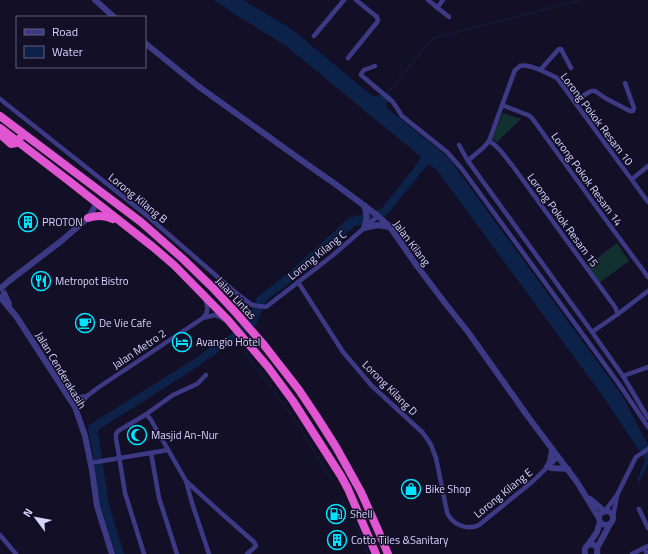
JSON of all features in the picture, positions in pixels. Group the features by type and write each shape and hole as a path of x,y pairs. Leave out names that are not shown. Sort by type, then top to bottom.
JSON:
{"highway":[{"name":"Jalan Lintas","path":"0,116 141,222 183,259 218,293 264,345 299,390 325,429 361,492 387,554"},
{"name":"Jalan Lintas","path":"0,128 153,247 174,265 235,328 268,367 293,402 341,476 376,554"},
{"path":"0,134 11,144 16,143 20,134 18,129"},
{"path":"96,188 98,197 97,203"},
{"path":"88,218 103,216 121,222"},
{"path":"141,222 139,227 140,230 153,247"}],"street":[{"path":"94,0 113,16"},
{"path":"314,36 344,0"},
{"path":"348,58 378,22 377,17 356,0"},
{"path":"428,0 449,17"},
{"path":"437,8 443,0"},
{"name":"Jalan Kilang","path":"146,44 198,86 364,205 390,227 444,303 468,332 552,450 568,469 587,497 600,520"},
{"path":"541,69 559,49 561,49 571,68"},
{"path":"375,66 364,70 361,76 394,102 402,116 447,152 462,169 619,384 648,427"},
{"name":"Lorong Pokok Resam 10","path":"502,105 515,70 519,66 541,69 557,78 648,202"},
{"path":"574,101 591,91 594,91 630,111 633,111 634,108 625,83"},
{"name":"Lorong Kilang B","path":"0,99 145,214 235,292 252,305 266,307"},
{"path":"468,161 484,148 489,141 502,105"},
{"name":"Lorong Pokok Resam 14","path":"502,105 528,114 532,118 648,277"},
{"name":"Lorong Pokok Resam 15","path":"489,141 498,148 507,160 615,307 618,314"},
{"path":"459,145 468,161 623,376 648,418"},
{"path":"632,179 648,166"},
{"path":"1,292 19,273 50,250 88,218 97,203"},
{"path":"364,205 367,217 364,228"},
{"name":"Lorong Kilang C","path":"266,307 332,256 378,216"},
{"path":"364,228 378,225 390,227"},
{"name":"Lorong Kilang D","path":"298,282 343,352 372,386 423,433 428,440 435,455 448,516"},
{"path":"592,332 648,291"},
{"name":"Jalan Cenderakasih","path":"1,292 75,407 92,463 97,506 112,554"},
{"path":"202,294 208,309 203,318"},
{"path":"203,318 217,316 235,328"},
{"name":"Jalan Metro 2","path":"75,407 87,396 203,318"},
{"path":"623,376 648,367"},
{"path":"144,554 125,493 116,434 118,431 173,395 197,384 206,375"},
{"path":"68,397 75,398 87,396"},
{"path":"145,414 151,420 186,481 209,554"},
{"path":"584,551 597,532 601,514 617,495 634,460 639,454 648,449"},
{"path":"92,463 168,450"},
{"path":"552,450 549,467 568,469"},
{"path":"151,453 159,498 177,554"},
{"name":"Lorong Kilang E","path":"448,516 453,522 459,525 476,527 512,499 559,458"},
{"path":"186,481 254,542 256,546 247,554"},
{"path":"597,552 612,522 617,495"},
{"name":"Jalan Kilang","path":"587,497 604,512"},
{"path":"639,509 648,528"},
{"path":"604,512 610,513 613,517"},
{"path":"600,520 604,525 610,524"},
{"path":"0,535 16,554"},
{"path":"584,551 593,545 597,552"},
{"path":"632,554 646,547 647,554"}],"green space":[{"path":"503,113 521,119 497,142 492,138"},
{"path":"617,243 629,261 599,283 587,266"}],"water":[{"path":"214,0 243,0 293,30 371,95 377,96 384,91 392,97 386,105 387,108 448,157 621,394 648,445 648,464 639,482 637,481 645,460 644,458 602,395 439,173 428,164 387,215 361,225 356,225 292,281 266,301 255,327 188,373 98,430 109,505 124,554 116,554 100,505 88,428 89,425 231,334 248,319 257,297 286,275 349,218 381,209 421,157 286,46"}],"waterway":[{"path":"387,94 434,38 581,0"},
{"path":"237,342 298,424 333,481"},
{"path":"340,496 344,504 346,504"},
{"path":"356,525 361,538"},
{"path":"363,543 368,554"}],"place":[{"name":"PROTON","path":"28,222"},
{"name":"Metropot Bistro","path":"41,281"},
{"name":"De Vie Cafe","path":"85,323"},
{"name":"Avangio Hotel","path":"182,342"},
{"name":"Masjid An-Nur","path":"137,435"},
{"name":"Bike Shop","path":"411,489"},
{"name":"Shell","path":"336,514"},
{"name":"Cotto Tiles &Sanitary","path":"337,540"}]}
